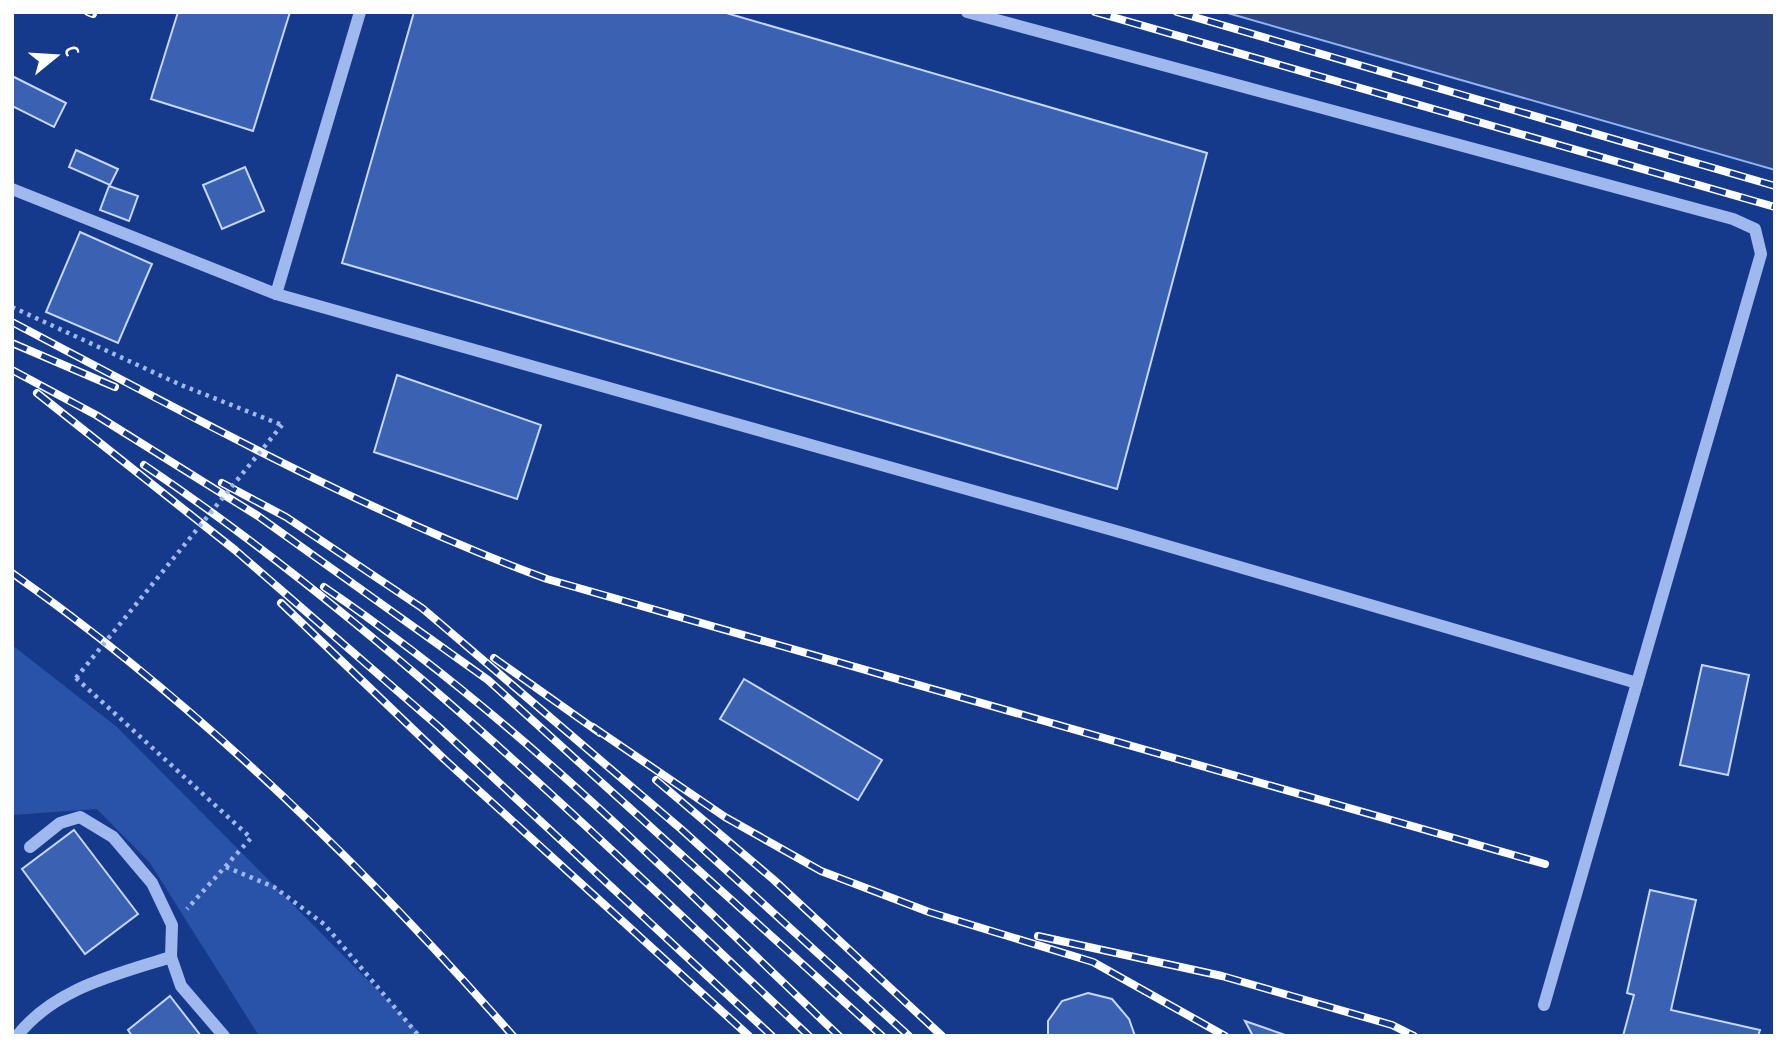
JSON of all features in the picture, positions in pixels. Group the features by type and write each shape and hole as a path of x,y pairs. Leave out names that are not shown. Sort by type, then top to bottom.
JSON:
{"lane":[{"path":"276,294 360,12"},
{"path":"967,12 1720,216 1755,229 1762,254 1544,1005"},
{"path":"12,189 276,294 1117,531 1637,683"},
{"path":"30,847 60,823 80,817 113,837 152,883 172,925 171,957 181,986 225,1036"},
{"path":"17,1036 29,1020 82,985 171,957"}],"path":[{"path":"12,307 181,385 282,425 76,678 251,838 172,925"},
{"path":"226,867 274,887 324,924 419,1036"}],"shaded area":[{"path":"1224,12 1775,12 1775,170"},
{"path":"12,645 117,727 423,1036 259,1036 150,863 97,809 12,815"}],"building":[{"path":"178,12 290,12 253,131 151,99"},
{"path":"414,12 723,12 1207,153 1117,489 342,263"},
{"path":"12,76 66,103 54,127 12,106"},
{"path":"76,150 118,169 110,185 69,167"},
{"path":"245,167 264,211 222,229 203,185"},
{"path":"109,186 138,196 129,221 100,210"},
{"path":"80,232 152,264 118,343 46,312"},
{"path":"397,375 541,425 517,499 374,452"},
{"path":"1702,665 1749,675 1728,775 1680,765"},
{"path":"744,679 882,760 858,800 720,719"},
{"path":"74,830 138,914 85,954 22,869"},
{"path":"1650,890 1696,900 1671,1010 1760,1030 1758,1036 1623,1036 1634,995 1627,993"},
{"path":"1088,993 1112,999 1129,1019 1135,1036 1048,1036 1048,1021 1062,1001"},
{"path":"170,996 201,1036 132,1036 128,1030"},
{"path":"1245,1021 1288,1036 1253,1036"}],"railway":[{"path":"88,12 93,14"},
{"path":"1095,12 1775,207"},
{"path":"1177,12 1775,186"},
{"path":"12,322 276,460 410,523 547,579 1545,864"},
{"path":"12,343 115,387"},
{"path":"12,370 96,415 258,516 488,680 882,1036"},
{"path":"37,393 235,550 439,727 772,1036"},
{"path":"144,465 233,528 405,665 569,811 809,1036"},
{"path":"222,483 286,517 422,608 681,829 909,1036"},
{"path":"12,573 81,623 148,677 276,790 398,910 513,1036"},
{"path":"324,587 461,689 526,744 653,859 839,1036"},
{"path":"281,603 444,759 749,1036"},
{"path":"494,658 600,733"},
{"path":"593,727 725,817 821,871 929,912 1093,962 1225,1036"},
{"path":"656,780 774,880 942,1036"},
{"path":"1038,936 1222,976 1392,1025 1414,1036"}]}
